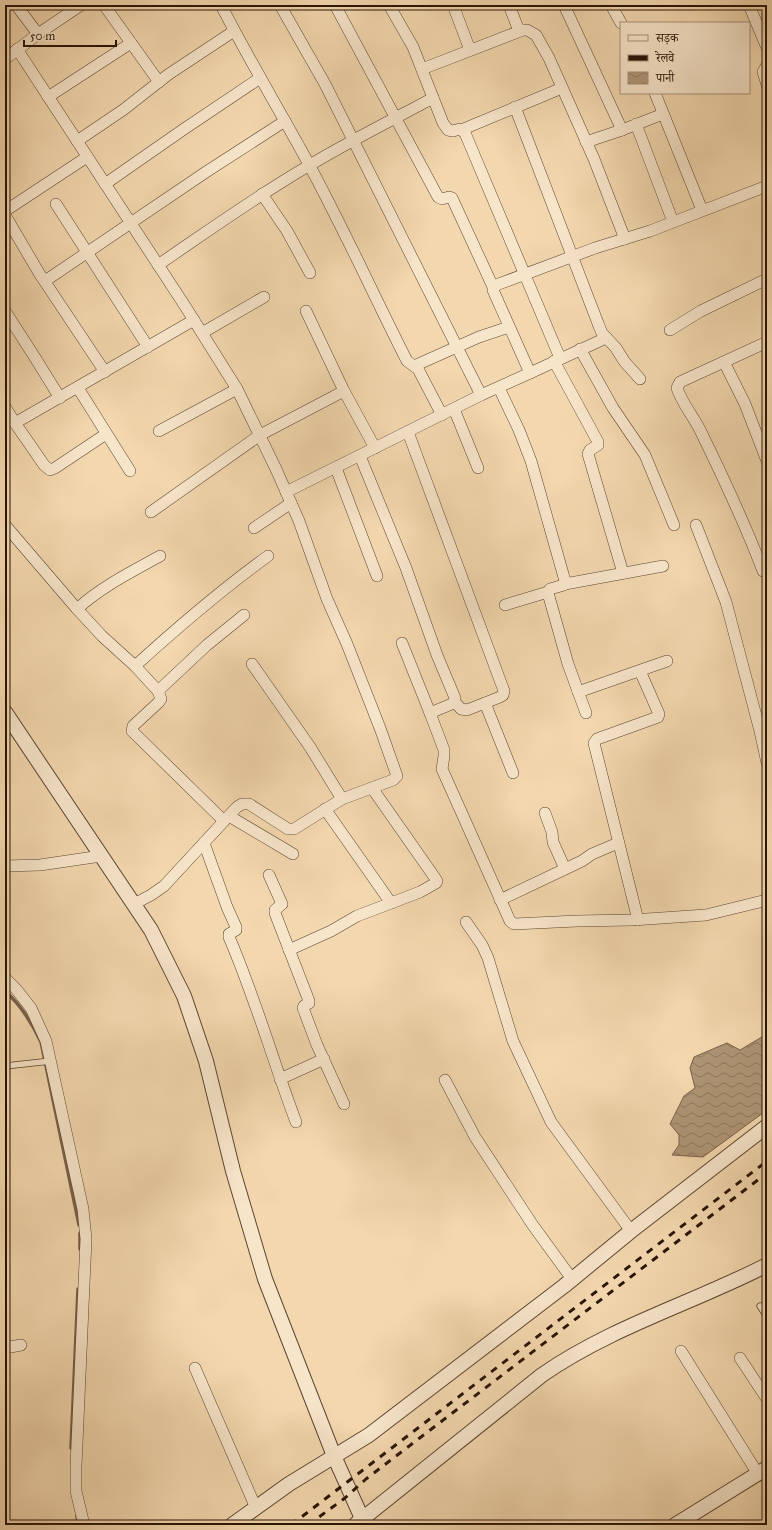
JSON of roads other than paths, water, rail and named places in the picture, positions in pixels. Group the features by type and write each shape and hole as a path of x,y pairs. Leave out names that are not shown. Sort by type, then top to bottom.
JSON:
{"street":[{"path":"16,5 38,34"},
{"path":"5,59 80,5"},
{"path":"104,5 159,82"},
{"path":"221,5 309,165 407,361 420,373 442,415"},
{"path":"280,5 325,84 481,395"},
{"path":"335,5 438,197 442,199 449,196 452,198 493,287 530,373"},
{"path":"390,5 413,47 443,123 447,129 451,131 461,130 562,88"},
{"path":"453,5 470,50"},
{"path":"509,5 519,31"},
{"path":"564,5 622,130"},
{"path":"611,5 620,22"},
{"path":"749,5 767,48"},
{"path":"77,141 123,110 159,82 234,30"},
{"path":"422,69 519,31 527,30 536,35 547,53 586,142 625,238"},
{"path":"48,97 131,42"},
{"path":"17,49 194,320 236,389 260,435 291,503 327,599 348,644 396,773 396,778 393,780 342,799 297,828 291,830 250,804 242,804 236,807 164,886 134,904"},
{"path":"767,65 762,72 767,85"},
{"path":"105,184 260,78"},
{"path":"655,94 702,210"},
{"path":"158,265 262,194 309,165 433,98"},
{"path":"515,107 599,326 606,338 612,343 624,361 640,379"},
{"path":"586,142 663,114"},
{"path":"45,281 206,172 285,121"},
{"path":"636,124 673,222"},
{"path":"461,130 465,133 524,274 557,360 598,442 598,446 590,450 588,454 623,573"},
{"path":"5,211 88,157"},
{"path":"493,287 496,284 673,222 767,186"},
{"path":"262,194 287,231 310,274"},
{"path":"56,204 148,347"},
{"path":"5,215 45,281 105,372"},
{"path":"670,330 701,311 767,279"},
{"path":"202,333 264,297"},
{"path":"5,311 60,398"},
{"path":"306,312 344,391 375,448"},
{"path":"15,423 194,320"},
{"path":"414,366 457,346 509,327"},
{"path":"286,492 481,395 606,338"},
{"path":"763,571 737,508 698,426 677,388 680,382 767,342"},
{"path":"580,349 613,408 645,455 674,526"},
{"path":"724,362 745,404 767,461"},
{"path":"78,388 130,471"},
{"path":"499,388 519,430 531,461 565,584"},
{"path":"159,430 236,389"},
{"path":"151,512 260,435 344,391"},
{"path":"5,407 44,465 50,470 106,434"},
{"path":"454,409 478,468"},
{"path":"360,456 406,568 437,655 455,698 455,702 464,711 503,695 503,686 408,432"},
{"path":"336,468 377,576"},
{"path":"254,528 291,503"},
{"path":"696,524 726,602 767,763"},
{"path":"5,525 77,610 102,636 135,666 158,691 161,698 159,702 133,726 132,731 227,818 292,854"},
{"path":"77,610 89,598 160,556"},
{"path":"135,666 215,596 268,556"},
{"path":"505,605 548,592 565,584 663,566"},
{"path":"548,592 568,664 586,713"},
{"path":"158,691 207,645 244,615"},
{"path":"402,643 444,753 442,769 500,900 510,921 514,924 577,920 638,920 706,914 767,900"},
{"path":"578,692 667,661"},
{"path":"252,664 310,747 342,799"},
{"path":"638,920 594,743 597,739 658,717 659,714 640,671"},
{"path":"430,713 455,702"},
{"path":"485,703 513,773"},
{"path":"5,712 151,930 184,996 206,1061 233,1171 265,1279 361,1523 536,1380 563,1360 659,1313 767,1264"},
{"path":"289,950 331,931 357,916 420,892 434,885 436,881 372,788"},
{"path":"325,809 391,903"},
{"path":"545,813 554,842 565,869"},
{"path":"204,843 236,927 236,930 229,934 229,937 250,988 296,1122"},
{"path":"500,900 584,860 592,854 618,844"},
{"path":"5,866 40,865 101,856"},
{"path":"269,875 282,904 275,910 275,913 309,1001 304,1008 344,1104"},
{"path":"466,922 484,950 493,972 514,1041 548,1117 559,1135 593,1177 631,1231"},
{"path":"5,978 31,1008 46,1041 46,1061 80,1194 85,1225 76,1466 76,1491 84,1525"},
{"path":"280,1078 324,1059"},
{"path":"445,1080 479,1143 532,1224 572,1279"},
{"path":"232,1525 288,1484 369,1435 572,1279 631,1231 767,1126"},
{"path":"5,1348 21,1345"},
{"path":"675,1525 762,1471 681,1351"},
{"path":"740,1358 767,1400"},
{"path":"195,1368 256,1508"}],"lane":[{"path":"5,1066 46,1061"},
{"path":"760,1306 767,1317"}],"water":[{"path":"767,1034 767,1110 703,1157 672,1155 679,1145 679,1135 670,1124 684,1096 695,1088 690,1068 694,1057 727,1043 740,1050"}],"waterway":[{"path":"5,991 26,1015 41,1042 79,1225"},
{"path":"80,1233 80,1249"},
{"path":"71,1448 78,1289"},
{"path":"77,1516 78,1525"}],"railway":[{"path":"291,1525 767,1161"},
{"path":"308,1525 345,1498 366,1479 767,1173"}]}
